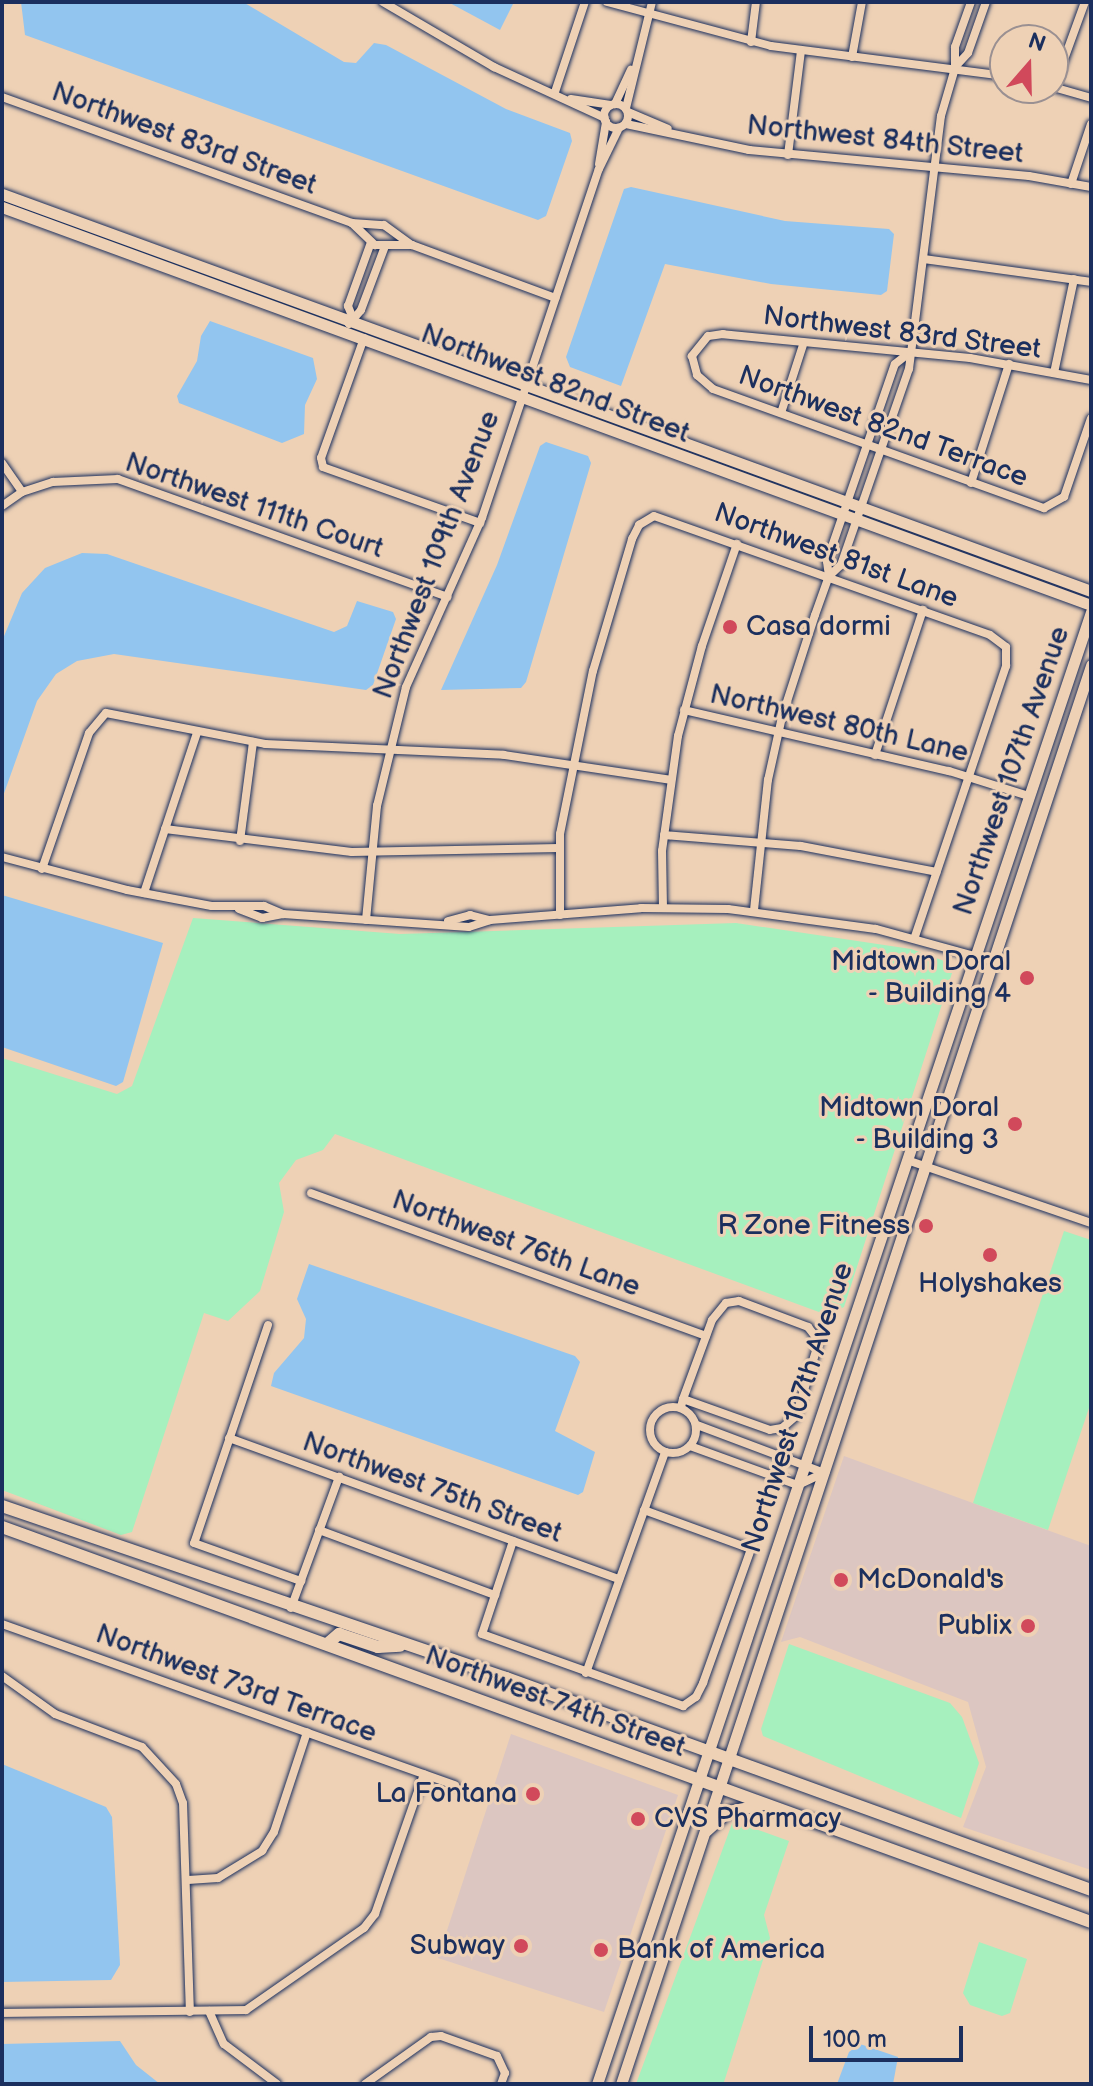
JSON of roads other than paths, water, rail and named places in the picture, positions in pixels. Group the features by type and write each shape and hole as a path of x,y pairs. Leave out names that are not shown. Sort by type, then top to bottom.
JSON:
{"main road":[{"name":"Northwest 82nd Street","path":"2,194 525,389 1091,591"},
{"name":"Northwest 82nd Street","path":"2,207 349,323 364,338 525,389 843,516 1091,605"},
{"name":"Northwest 107th Avenue","path":"597,2084 1091,612"},
{"name":"Northwest 107th Avenue","path":"621,2084 1091,665"},
{"name":"Northwest 74th Street","path":"2,1506 709,1751 1091,1890"},
{"name":"Northwest 74th Street","path":"2,1527 719,1788 1075,1916 1091,1919"},
{"path":"327,1644 339,1634 378,1647 403,1645"},
{"path":"703,1835 728,1811 765,1804"}],"street":[{"path":"383,2 494,67 570,99 605,120"},
{"path":"555,92 585,2"},
{"path":"607,2 648,16 751,42 989,73"},
{"path":"627,110 632,70 652,2"},
{"path":"751,42 756,2"},
{"path":"852,57 862,2"},
{"path":"829,576 841,565 883,451 909,353 924,259 932,168 955,68 955,47 971,2"},
{"path":"955,68 968,53 986,2"},
{"path":"1069,50 1087,5"},
{"path":"788,155 801,51"},
{"path":"570,99 613,105 632,70"},
{"path":"1069,91 1091,98"},
{"name":"Northwest 83rd Street","path":"2,97 352,223 384,225 412,245 555,298"},
{"name":"Northwest 84th Street","path":"613,105 676,133"},
{"name":"Northwest 109th Avenue","path":"599,169 605,120 613,105"},
{"name":"Northwest 109th Avenue","path":"366,920 372,853 388,753 406,687 480,523 599,169 627,110"},
{"name":"Northwest 84th Street","path":"605,120 622,126 788,155 1091,187"},
{"path":"1071,184 1091,124"},
{"name":"Northwest 83rd Street","path":"352,223 371,242 385,246 412,245"},
{"path":"349,323 348,306 371,242"},
{"path":"349,323 361,310 385,246"},
{"path":"924,259 1091,282"},
{"path":"1054,373 1074,279"},
{"name":"Northwest 83rd Street","path":"697,375 692,356 708,336 1009,364 1091,380"},
{"path":"364,338 321,458 323,467 480,523"},
{"path":"781,413 803,345"},
{"path":"754,910 760,840 779,731 829,576 827,561 895,364 909,353"},
{"path":"971,483 1009,364"},
{"name":"Northwest 82nd Terrace","path":"697,375 713,389 1044,508 1060,504 1091,418"},
{"path":"2,463 22,492"},
{"name":"Northwest 111th Court","path":"2,506 22,492 75,478 131,482 447,597"},
{"name":"Northwest 81st Lane","path":"573,767 593,671 632,539 646,519 667,519 990,635 1006,647 1006,666 969,777"},
{"path":"663,908 664,835 684,710 737,544"},
{"path":"875,755 923,610"},
{"name":"Northwest 80th Lane","path":"684,710 969,777 1029,796"},
{"path":"42,869 98,717 116,714 253,742 388,753 504,755 671,780"},
{"path":"144,893 197,733"},
{"path":"240,841 253,742"},
{"path":"560,915 559,848 573,767"},
{"path":"915,937 969,777"},
{"path":"165,829 240,841 372,853 559,848"},
{"path":"664,835 760,840 937,872"},
{"path":"2,857 144,893 238,909 262,918 283,914 446,922 470,915 490,920 663,908 754,910 915,937 993,961"},
{"path":"907,1160 1091,1223"},
{"name":"Northwest 76th Lane","path":"311,1193 706,1336"},
{"path":"665,1452 653,1441 652,1420 661,1409 682,1403 770,1430 782,1428 796,1416 819,1341 815,1333 739,1301 726,1303 718,1308 682,1403"},
{"path":"268,1325 194,1543 301,1581"},
{"path":"682,1403 697,1425 825,1473"},
{"path":"690,1446 697,1425"},
{"name":"Northwest 75th Street","path":"229,1438 619,1579"},
{"path":"721,1457 728,1438"},
{"path":"665,1452 690,1446 798,1485 825,1473"},
{"path":"586,1673 665,1452"},
{"path":"291,1608 339,1477"},
{"path":"513,1541 482,1634 673,1706 690,1703 703,1683 751,1549 644,1510"},
{"path":"319,1530 495,1595"},
{"name":"Northwest 73rd Terrace","path":"2,1624 455,1785"},
{"path":"2,1676 55,1714 142,1747 161,1762 183,1803 188,1880 190,2012"},
{"path":"188,1880 218,1878 262,1851 274,1832 307,1732"},
{"path":"2,2013 246,2010 364,1928 381,1900 424,1774"},
{"path":"209,2011 224,2044 277,2084"},
{"path":"365,2084 431,2037 497,2056 503,2065 501,2084"}],"water":[{"path":"21,2 243,2 344,62 356,63 374,43 386,45 506,109 570,133 572,141 546,216 538,220 25,35"},
{"path":"448,2 514,2 500,30"},
{"path":"631,187 785,221 889,229 894,234 887,291 881,295 771,284 665,264 621,386 570,367 566,357 624,189"},
{"path":"210,321 313,358 317,379 305,405 304,434 282,443 179,403 177,396 197,361 201,336"},
{"path":"546,442 588,456 591,463 526,682 521,688 441,690 497,565 540,446"},
{"path":"82,553 107,554 334,632 347,626 357,601 393,612 396,619 373,685 366,690 114,654 77,661 56,674 37,701 2,799 2,641 22,593 45,568"},
{"path":"2,895 163,943 123,1082 116,1086 2,1047"},
{"path":"309,1264 575,1356 580,1362 555,1431 595,1452 583,1492 578,1495 271,1386 274,1373 304,1338 306,1319 297,1299"},
{"path":"2,1764 106,1807 112,1817 120,1965 111,1980 2,1982"},
{"path":"120,2041 136,2065 160,2084 2,2084 2,2044"},
{"path":"860,2044 898,2057 893,2084 837,2084 849,2052"}],"place":[{"name":"Casa dormi","path":"730,627"},
{"name":"Midtown Doral - Building 4","path":"1027,978"},
{"name":"Midtown Doral - Building 3","path":"1015,1124"},
{"name":"R Zone Fitness","path":"926,1226"},
{"name":"Holyshakes","path":"990,1255"},
{"name":"McDonald's","path":"841,1580"},
{"name":"Publix","path":"1028,1626"},
{"name":"La Fontana","path":"533,1794"},
{"name":"CVS Pharmacy","path":"638,1819"},
{"name":"Subway","path":"521,1946"},
{"name":"Bank of America","path":"601,1950"}]}
